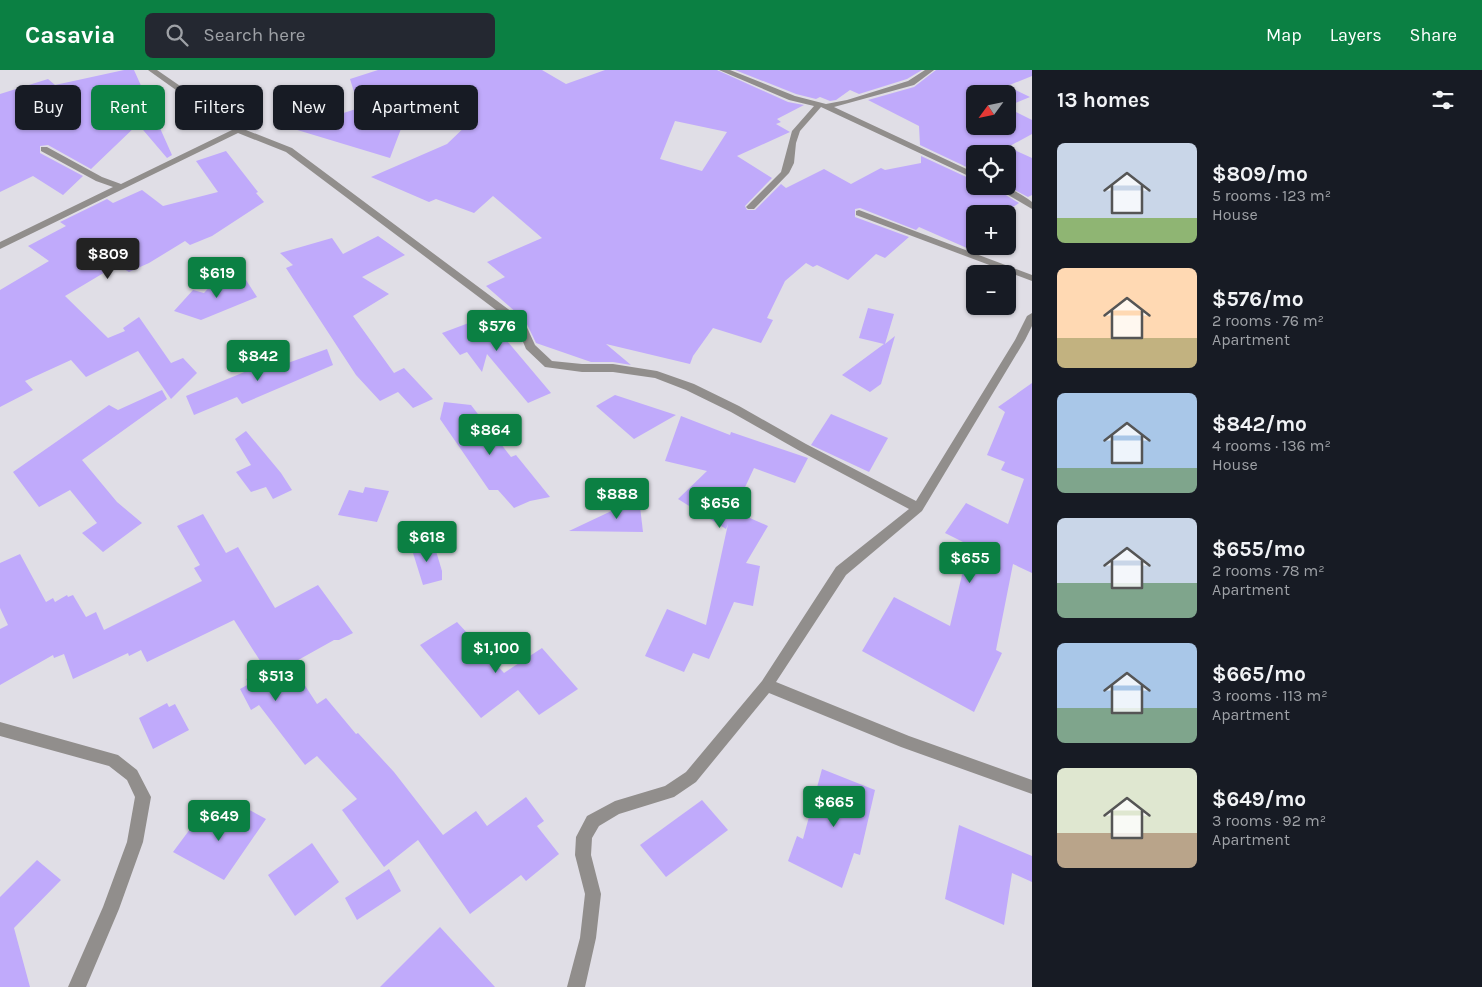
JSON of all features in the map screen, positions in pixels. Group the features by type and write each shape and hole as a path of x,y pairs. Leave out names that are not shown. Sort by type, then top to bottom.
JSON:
{"street":[{"path":"152,70 175,86"},
{"path":"723,70 792,98 822,105 966,172"},
{"path":"751,207 759,197 784,177 790,162 794,136 822,105 848,102 912,83 930,70"},
{"path":"0,246 238,130 289,150 520,323 530,347 548,364 582,368 614,368 657,375 690,387 735,409 802,447 918,508"},
{"path":"44,149 99,179 121,187"},
{"path":"1014,195 1032,206"},
{"path":"859,213 1032,278"},
{"path":"576,987 588,938 593,894 583,855 584,837 593,821 615,808 669,792 691,777 767,686 841,571 918,508 1020,340 1032,316"},
{"path":"767,686 906,742 1032,787"},
{"path":"0,729 113,760 132,775 143,797 132,850 111,909 77,987"}],"building":[{"path":"124,70 134,70 141,85 91,85 91,130 132,130 91,169 48,145 40,146 40,153 83,176 63,195 33,176 0,192 0,94 15,89 15,130 81,130 81,85 55,85"},
{"path":"378,70 542,70 566,84 605,70 717,70 788,102 804,105 777,119 781,122 776,124 790,132 737,156 772,178 745,206 747,210 755,210 781,184 786,188 824,169 851,184 881,168 885,170 921,163 921,156 966,177 966,195 1006,195 1019,203 1016,205 966,205 966,248 919,227 916,230 860,208 855,209 855,217 909,237 885,258 876,254 848,280 817,265 813,267 806,263 785,281 767,318 773,320 761,343 713,328 693,356 690,364 606,344 631,365 613,362 591,362 536,343 525,320 486,286 505,277 487,262 542,238 493,196 474,213 436,199 429,202 371,177 447,144 462,130 478,130 478,85 354,85 354,92 350,79","holes":["675,121 727,132 702,171 660,159"]},
{"path":"735,70 922,70 907,79 859,94 850,90 836,100 830,101 820,97 816,99 796,94"},
{"path":"936,70 1032,70 1032,76 1010,85 966,85 966,135 1016,135 1016,112 1032,120 1032,134 1012,145 966,145 966,167 920,145 919,126 868,100 914,87"},
{"path":"48,79 55,85 29,85"},
{"path":"1016,90 1030,97 1016,103"},
{"path":"354,110 354,130 401,130 390,158 297,130 344,130 344,113"},
{"path":"143,130 161,130 172,155 167,158"},
{"path":"226,151 264,202 212,236 190,245 185,241 149,263 129,272 117,265 65,296 108,338 125,331 123,328 139,317 171,363 183,358 197,373 171,399 138,351 86,377 71,360 25,381 33,390 0,407 0,290 49,261 28,246 66,226 60,222 107,199 113,203 142,190 163,206 218,192 196,161"},
{"path":"1016,151 1032,158 1032,195 1028,197 1016,191"},
{"path":"378,236 405,255 362,277 389,294 353,316 394,373 404,368 433,399 413,408 398,392 380,401 356,375 286,268 293,265 280,253 332,238 343,254"},
{"path":"228,276 246,280 257,297 201,320 174,311 193,290 204,293 213,283 220,285"},
{"path":"868,308 894,314 885,344 895,336 881,384 870,392 842,375 884,344 859,338"},
{"path":"494,311 514,326 519,337 497,329 551,393 528,403 487,354 482,372 467,352 460,355 442,333"},
{"path":"327,349 333,365 242,404 237,397 194,415 186,396 264,364 268,370"},
{"path":"1032,383 1032,573 1013,564 996,650 1002,653 974,712 862,651 894,597 950,626 969,545 945,533 966,503 1008,524 1024,479 1001,470 1005,462 987,455 1005,412 998,407"},
{"path":"162,390 167,399 82,460 117,502 142,523 103,552 82,533 97,523 70,490 39,507 13,472 109,405 118,410"},
{"path":"615,395 676,415 634,439 596,406"},
{"path":"444,402 471,405 511,457 516,455 550,497 530,501 514,508 498,490 489,490 440,419"},
{"path":"831,414 888,438 869,472 811,445"},
{"path":"681,416 730,435 731,432 808,458 795,483 754,468 734,511 768,526 746,563 760,566 753,606 734,602 709,659 693,653 684,672 645,656 667,609 706,625 728,524 726,529 678,499 707,471 665,461"},
{"path":"246,431 281,473 292,490 273,499 266,487 251,492 236,472 251,465 235,439"},
{"path":"365,487 389,491 377,522 338,515 349,490 363,493"},
{"path":"639,498 643,532 569,531"},
{"path":"203,514 226,553 238,547 275,608 318,585 353,633 339,640 334,640 291,664 317,704 326,698 356,734 358,733 394,772 443,835 476,811 487,826 526,797 544,821 537,826 559,854 526,881 521,875 470,914 418,840 384,867 342,810 357,799 317,756 305,765 259,705 251,710 240,689 249,684 246,679 266,670 234,620 147,662 141,650 129,656 128,653 73,679 64,654 54,658 53,655 0,685 0,629 8,625 0,608 0,563 20,554 46,602 53,598 55,602 67,595 68,597 73,595 86,617 96,612 104,630 202,581 194,568 200,565 177,526"},
{"path":"408,537 436,551 442,571 442,580 423,585"},
{"path":"457,622 504,673 542,648 578,689 539,715 518,690 481,718 420,645"},
{"path":"167,703 169,707 175,704 189,730 153,749 139,718"},
{"path":"822,769 875,790 860,855 854,853 842,888 788,861 797,836 803,839"},
{"path":"702,800 728,830 666,877 640,845"},
{"path":"242,806 266,819 224,880 173,852 202,813 228,827"},
{"path":"959,825 1032,856 1032,882 1012,873 1004,925 945,899"},
{"path":"312,843 339,882 295,916 268,875"},
{"path":"37,860 61,880 14,928 30,987 0,987 0,897"},
{"path":"389,869 401,891 357,920 345,898"},
{"path":"440,927 495,987 380,987"}]}
